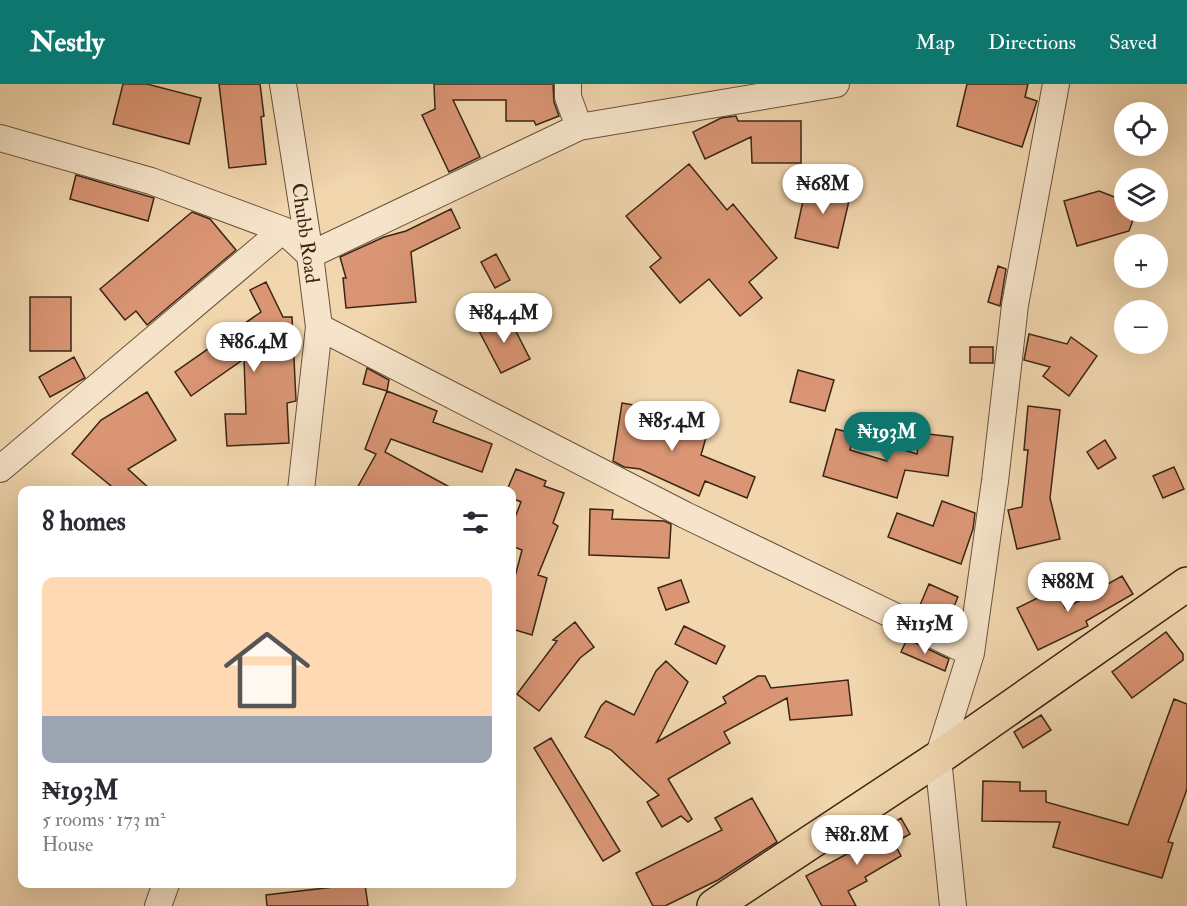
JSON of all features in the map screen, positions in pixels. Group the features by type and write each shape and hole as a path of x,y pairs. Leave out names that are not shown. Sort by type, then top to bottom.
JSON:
{"main road":[{"path":"714,906 938,758 1187,584"}],"street":[{"name":"Chubb Road","path":"283,84 319,327 301,486"},
{"path":"568,84 568,96 579,127"},
{"path":"0,138 150,181 283,231 310,255 579,127 836,84"},
{"path":"953,906 938,758 971,653 995,481 1015,305 1056,84"},
{"path":"0,469 283,231"},
{"path":"319,327 685,515 971,653"},
{"path":"158,906 165,888"}],"building":[{"path":"123,84 147,84 201,98 189,144 113,124"},
{"path":"219,84 260,84 266,164 229,168"},
{"path":"434,84 553,84 554,102 559,116 536,125 534,121 506,121 506,100 453,100 480,157 449,172 422,115 435,109"},
{"path":"967,84 1028,84 1025,97 1037,101 1022,147 957,126"},
{"path":"736,116 738,121 801,121 801,163 752,163 751,137 705,159 693,132 721,118"},
{"path":"689,164 727,210 733,204 777,258 749,282 762,298 740,316 709,279 680,303 650,267 661,258 626,216"},
{"path":"76,175 154,198 148,221 70,199"},
{"path":"807,182 851,192 838,248 795,238"},
{"path":"1099,191 1114,197 1114,222 1132,222 1129,231 1077,246 1064,201"},
{"path":"451,209 460,228 411,252 416,302 346,308 343,278 346,278 340,257 384,237 406,231"},
{"path":"192,212 210,219 236,250 147,325 136,311 125,320 100,289"},
{"path":"496,254 510,280 495,288 481,262"},
{"path":"998,266 1006,269 1000,306 988,302"},
{"path":"266,282 283,317 292,317 296,401 287,403 289,443 227,446 225,414 246,414 244,359 191,396 175,372 261,312 250,290"},
{"path":"30,297 71,297 71,351 30,351"},
{"path":"507,314 530,359 501,373 478,329"},
{"path":"1029,334 1067,344 1071,337 1097,356 1069,396 1043,376 1050,367 1024,360"},
{"path":"970,347 993,347 993,363 970,363"},
{"path":"74,357 85,378 50,397 39,377"},
{"path":"367,368 389,380 387,391 363,384"},
{"path":"798,370 834,380 825,411 790,402"},
{"path":"387,391 437,411 433,422 492,444 482,472 391,439 385,452 448,486 358,486 376,454 365,449"},
{"path":"147,392 176,440 128,469 147,486 111,486 72,454 101,420"},
{"path":"622,403 673,412 671,423 707,434 701,455 755,477 747,498 705,481 699,496 640,469 624,467 613,461"},
{"path":"1028,406 1060,410 1050,498 1060,539 1017,549 1008,510 1022,507 1028,450 1024,450"},
{"path":"836,429 854,434 850,450 887,461 891,446 917,454 920,433 953,437 948,476 905,470 897,498 823,476"},
{"path":"1105,440 1116,458 1098,469 1087,452"},
{"path":"1174,467 1184,489 1163,498 1153,476"},
{"path":"516,469 546,481 544,486 564,493 553,523 558,526 538,575 547,578 532,635 516,630 516,573 522,550 516,548 516,515 521,502 516,500 516,486 509,486"},
{"path":"942,501 975,513 973,529 961,564 888,537 897,513 933,526"},
{"path":"590,509 613,510 612,519 664,521 671,524 669,558 589,555"},
{"path":"1122,576 1133,594 1086,621 1088,626 1038,650 1017,608 1056,589 1065,608 1096,593 1095,591"},
{"path":"681,580 689,602 666,610 658,588"},
{"path":"929,584 958,597 949,618 920,605"},
{"path":"575,622 594,647 580,658 539,711 517,694 557,641 553,640"},
{"path":"684,626 725,646 716,664 675,644"},
{"path":"1166,632 1183,654 1183,660 1132,698 1112,672"},
{"path":"907,639 949,659 945,671 901,652"},
{"path":"666,661 688,682 657,742 726,703 723,697 758,676 765,676 771,688 848,680 852,715 790,720 787,698 724,732 730,743 668,779 692,819 688,822 681,816 662,827 647,802 659,795 611,750 585,737 606,701 634,715 656,671"},
{"path":"1174,699 1187,704 1187,789 1168,842 1173,843 1162,878 1053,847 1060,822 982,821 983,781 1020,782 1020,791 1046,791 1046,802 1128,825"},
{"path":"1041,715 1051,730 1023,748 1014,732"},
{"path":"551,738 620,851 603,861 534,748"},
{"path":"752,798 777,842 718,880 665,906 653,906 636,873 722,830 715,818"},
{"path":"901,818 910,834 894,843 901,856 865,877 867,881 848,891 856,906 822,906 806,876 858,848 856,845"},
{"path":"325,888 366,888 368,906 267,906 266,895"}]}
